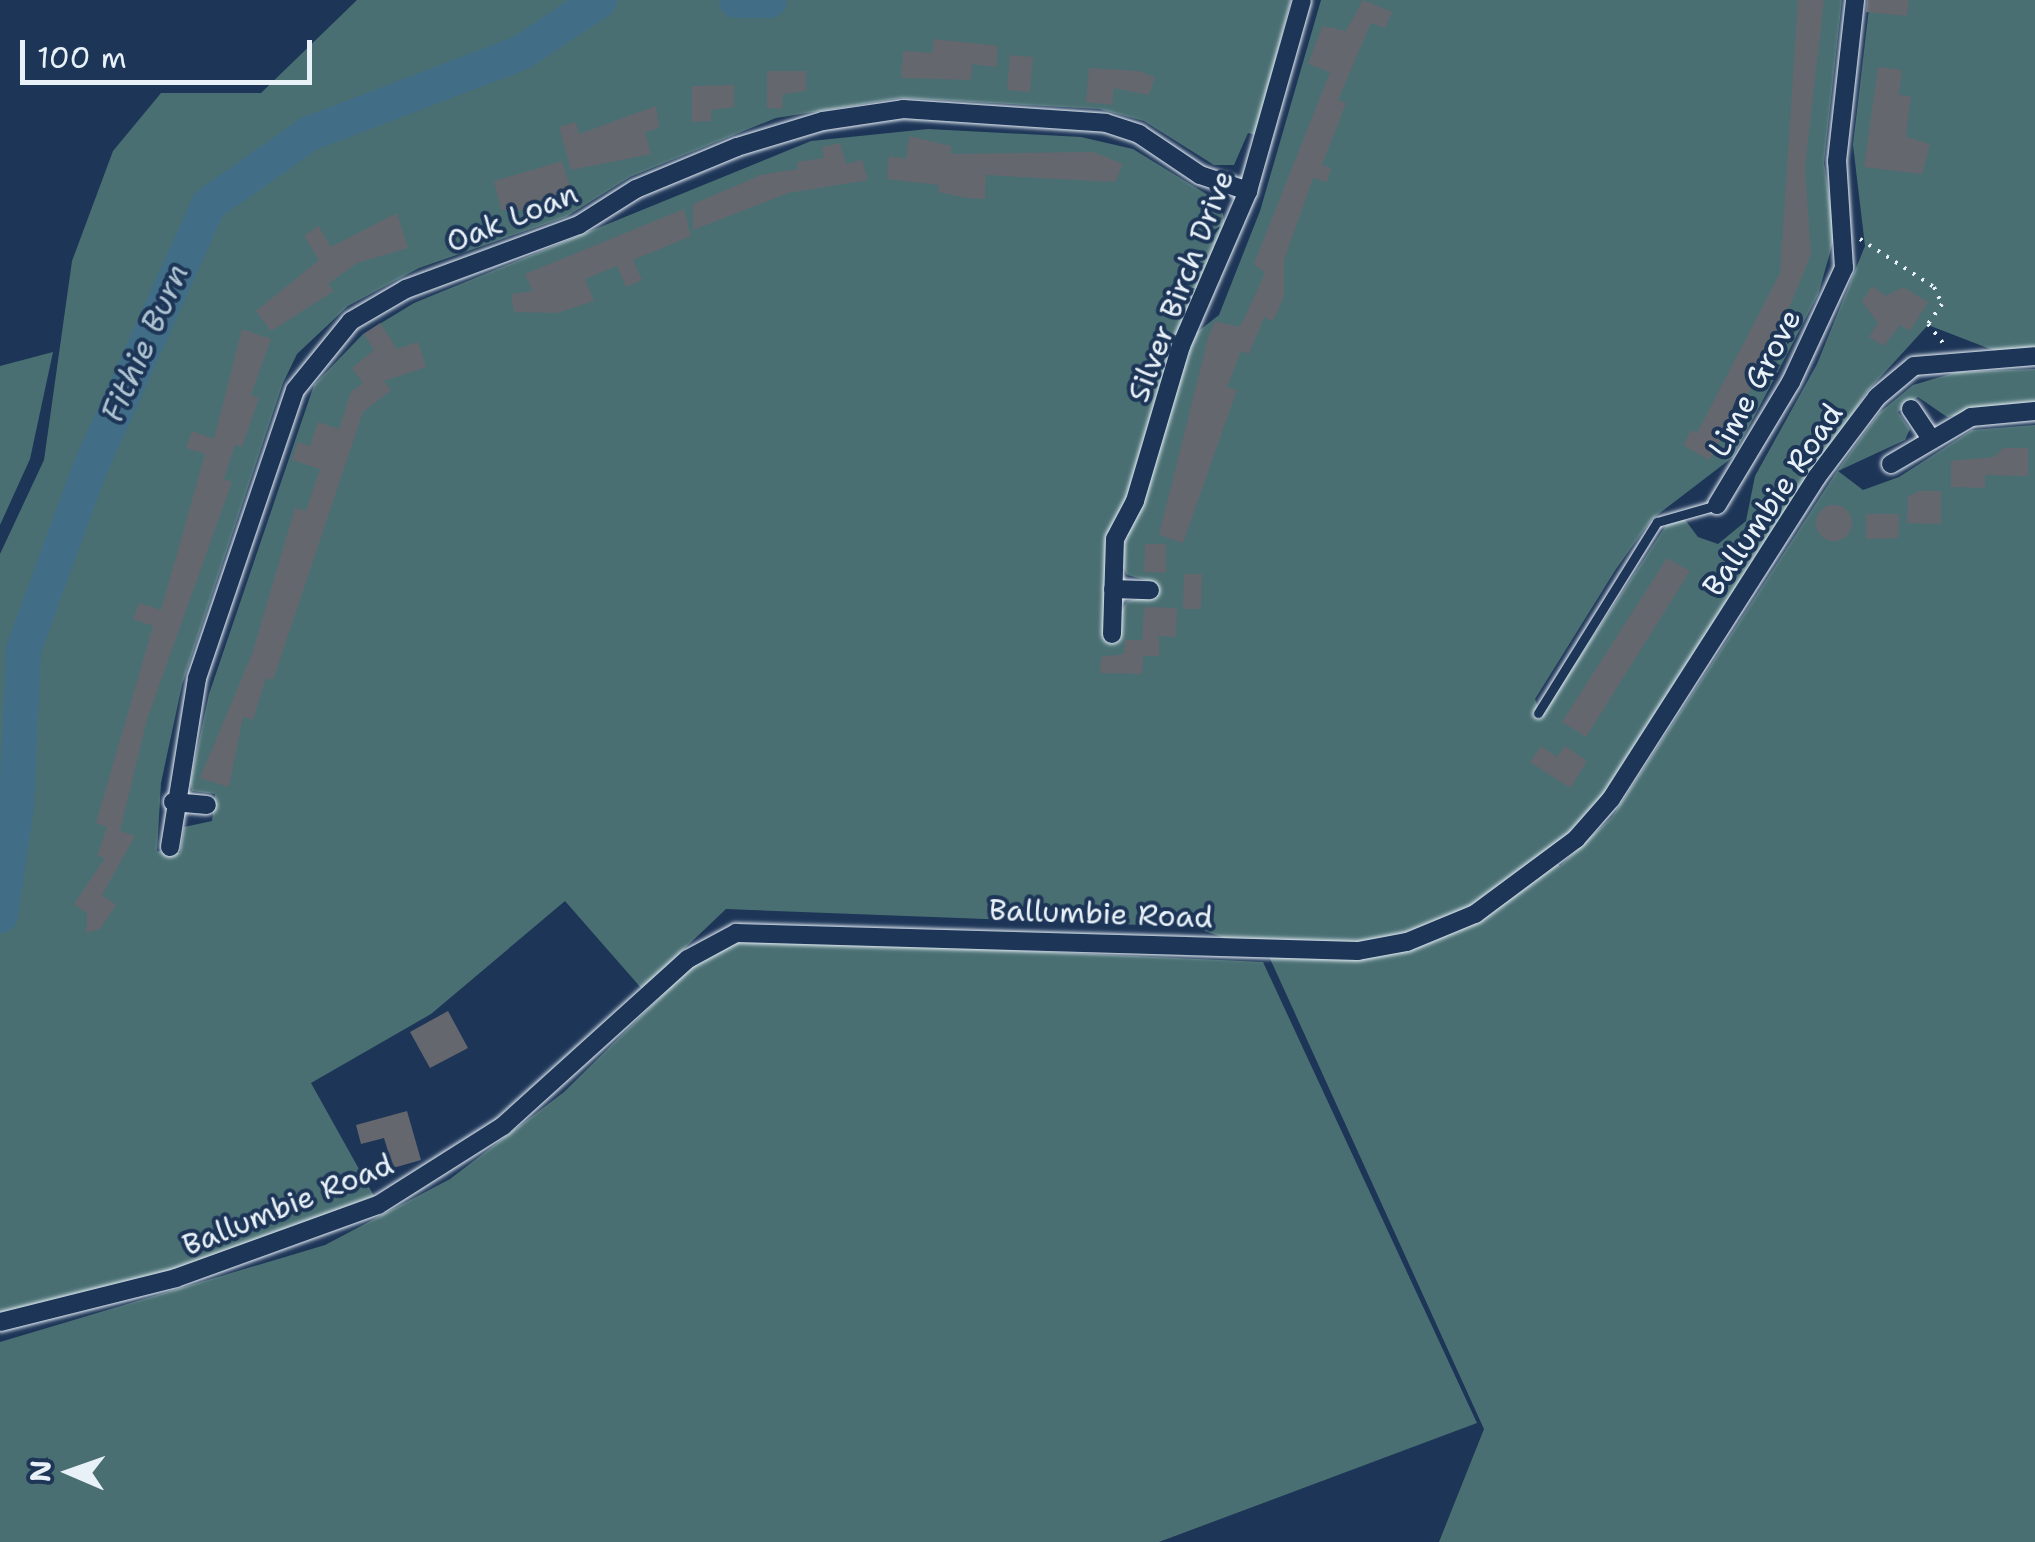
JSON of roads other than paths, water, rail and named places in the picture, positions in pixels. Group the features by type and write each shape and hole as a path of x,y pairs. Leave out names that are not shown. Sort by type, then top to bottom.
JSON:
{"street":[{"name":"Silver Birch Drive","path":"1112,634 1115,539 1135,501 1181,346 1248,190 1302,0"},
{"name":"Lime Grove","path":"1717,505 1830,299 1847,231 1837,161 1855,0"},
{"name":"Oak Loan","path":"170,847 173,802 198,678 295,390 327,340 406,289 579,225 636,190 774,134 904,110 1106,124 1139,134 1200,175 1248,190"},
{"name":"Ballumbie Road","path":"0,1322 176,1278 378,1205 503,1126 688,959 736,933 1358,951 1408,942 1474,914 1576,839 1611,799 1816,478 1877,397 1914,366 2035,356"},
{"path":"1912,409 1930,437"},
{"path":"1891,464 1930,437 1971,417 2035,412"},
{"path":"1113,589 1150,590"},
{"path":"173,802 208,805"}],"lane":[{"name":"Lime Grove","path":"1538,713 1657,522 1717,505"}],"waterway":[{"name":"Fithie Burn","path":"0,915 16,806 23,649 89,469 208,204 309,133 521,52 599,0"},
{"name":"Fithie Burn","path":"736,0 769,0"}]}
